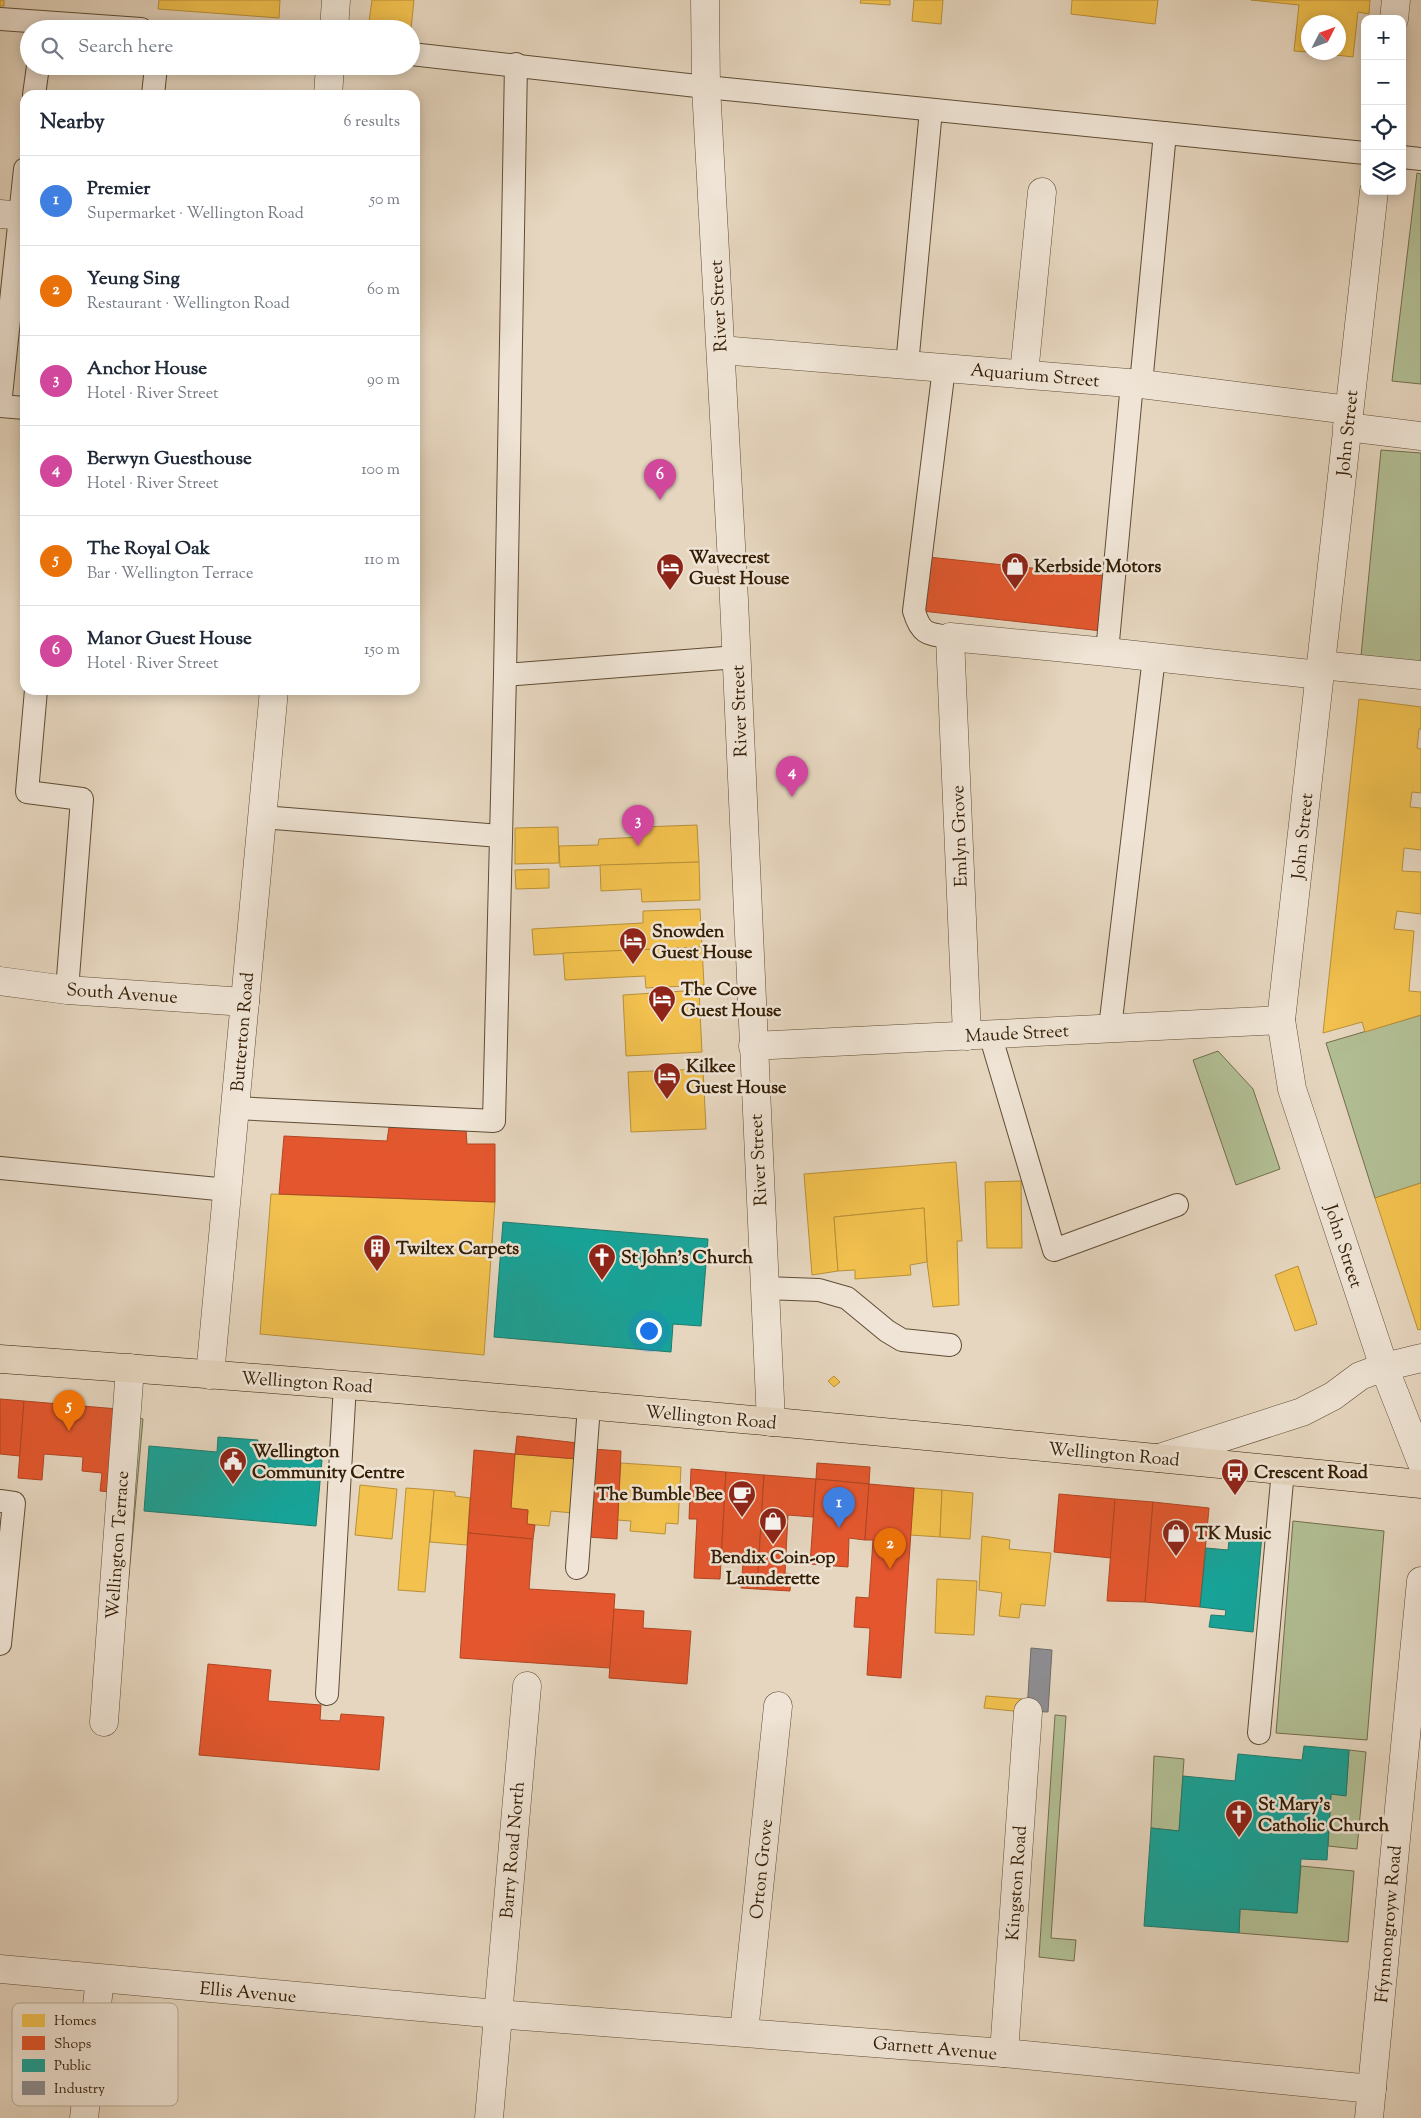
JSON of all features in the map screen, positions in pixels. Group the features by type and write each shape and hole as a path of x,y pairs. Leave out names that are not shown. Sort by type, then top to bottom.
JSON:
{"main road":[{"name":"Wellington Road","path":"0,1359 345,1384 1159,1458 1421,1484"}],"street":[{"path":"335,20 336,0"},
{"name":"River Street","path":"705,0 706,87 737,657 771,1422"},
{"path":"1394,15 1396,0"},
{"path":"328,90 329,75"},
{"path":"1024,374 1042,192"},
{"name":"John Street","path":"1374,195 1281,1020 1292,1089 1384,1367 1421,1461"},
{"name":"Aquarium Street","path":"721,350 1137,384 1348,418 1421,436"},
{"path":"950,637 1154,657 1320,670 1421,675"},
{"name":"Emlyn Grove","path":"950,637 978,1035"},
{"name":"Butterton Road","path":"210,1375 274,695"},
{"name":"South Avenue","path":"0,981 67,990 245,1002"},
{"name":"Maude Street","path":"753,1046 1281,1020"},
{"path":"1159,1458 1302,1412 1333,1396 1360,1376 1384,1367 1421,1358"},
{"name":"Wellington Terrace","path":"104,1722 130,1368"},
{"name":"Ffynnongroyw Road","path":"1369,2118 1418,1636 1421,1581"},
{"name":"Barry Road North","path":"489,2118 527,1686"},
{"name":"Orton Grove","path":"744,2032 778,1706"},
{"name":"Kingston Road","path":"1004,2053 1028,1712"},
{"name":"Ellis Avenue","path":"0,1969 497,2014"},
{"path":"97,2003 100,1979"},
{"name":"Garnett Avenue","path":"497,2014 1004,2053 1372,2090"}],"lane":[{"path":"0,19 20,22"},
{"path":"420,55 516,64 706,87 1361,153"},
{"path":"235,1108 494,1121 505,675 516,64"},
{"path":"35,90 37,75"},
{"path":"153,90 155,75"},
{"path":"907,365 931,110"},
{"path":"1107,652 1165,133"},
{"path":"1406,157 1421,159"},
{"path":"20,192 15,215 0,405 20,407"},
{"path":"944,368 914,611 918,626 927,634 950,637"},
{"path":"505,675 737,657"},
{"path":"1110,1028 1154,657"},
{"path":"36,695 27,792 82,799 67,990"},
{"path":"262,817 500,836"},
{"path":"978,1035 1054,1250 1177,1205"},
{"path":"0,1168 228,1190"},
{"path":"764,1288 820,1290 847,1298 887,1331 902,1340 950,1345"},
{"path":"327,1694 345,1384"},
{"path":"577,1568 589,1406"},
{"path":"1259,1732 1283,1470"},
{"path":"0,1502 14,1503 0,1644"}],"green space":[{"path":"1417,173 1421,174 1421,384 1392,381"},
{"path":"1381,450 1421,453 1421,662 1361,656"},
{"path":"1421,1015 1421,1183 1375,1198 1326,1043"},
{"path":"1218,1051 1253,1089 1280,1169 1236,1185 1193,1060"},
{"path":"136,1417 143,1419 120,1676"},
{"path":"1293,1521 1384,1531 1367,1740 1276,1733"},
{"path":"1055,1715 1066,1716 1051,1938 1076,1940 1074,1961 1039,1957"},
{"path":"1349,1750 1366,1752 1357,1849 1328,1846 1331,1794 1346,1795"},
{"path":"1154,1756 1184,1759 1179,1831 1151,1828"},
{"path":"1301,1866 1354,1871 1348,1942 1239,1933 1240,1909 1297,1913"}],"building: Homes":[{"path":"0,0 4,0 4,6 0,6"},
{"path":"159,0 280,0 279,18 158,9"},
{"path":"372,0 414,0 412,20 369,20"},
{"path":"861,0 890,0 890,5 860,3"},
{"path":"914,0 943,0 941,24 912,21"},
{"path":"1072,0 1158,0 1155,24 1071,14"},
{"path":"1251,0 1370,0 1369,14 1358,12 1353,57 1346,56 1346,15 1301,15 1301,52 1294,51 1299,5"},
{"path":"1359,699 1421,707 1421,729 1419,729 1417,748 1421,749 1421,793 1412,792 1410,807 1421,808 1421,850 1404,848 1402,871 1421,872 1421,914 1397,911 1394,929 1414,931 1409,991 1421,992 1421,1015 1365,1032 1362,1022 1323,1033"},
{"path":"697,825 699,862 560,867 559,846 598,845 599,839 643,837 642,827"},
{"path":"558,827 559,863 515,864 515,828"},
{"path":"699,862 700,900 642,902 641,889 601,891 600,865"},
{"path":"549,869 549,888 516,889 515,870"},
{"path":"700,909 702,947 534,955 532,929 643,923 643,911"},
{"name":"Snowden Guest House","path":"702,947 704,985 646,988 645,976 565,980 563,953"},
{"name":"The Cove Guest House","path":"699,990 702,1052 626,1056 623,995"},
{"name":"Kilkee Guest House","path":"703,1069 706,1129 631,1132 628,1072"},
{"path":"956,1162 962,1241 957,1241 959,1305 933,1307 927,1262 924,1208 834,1217 838,1271 812,1275 804,1174"},
{"path":"1021,1181 1022,1248 987,1248 985,1182"},
{"path":"1421,1183 1421,1329 1418,1330 1375,1198"},
{"name":"Twiltex Carpets","path":"271,1194 495,1202 484,1355 260,1334"},
{"path":"924,1208 927,1262 910,1265 911,1275 855,1279 855,1270 838,1271 834,1217"},
{"path":"1298,1266 1317,1324 1295,1331 1275,1275"},
{"path":"834,1376 840,1382 834,1387 828,1381"},
{"path":"515,1454 577,1459 573,1513 551,1511 549,1526 527,1524 528,1510 511,1508"},
{"path":"621,1463 681,1467 678,1524 666,1523 665,1534 630,1531 631,1521 617,1520"},
{"path":"360,1485 397,1489 392,1539 355,1535"},
{"path":"406,1488 434,1490 425,1592 398,1590"},
{"path":"914,1488 942,1490 940,1537 910,1535"},
{"path":"434,1490 455,1492 455,1496 470,1498 467,1545 430,1542"},
{"path":"942,1490 973,1493 970,1539 940,1537"},
{"path":"982,1536 1010,1540 1009,1549 1051,1553 1045,1606 1021,1604 1019,1618 999,1616 1002,1593 979,1590"},
{"path":"937,1579 977,1581 974,1635 935,1633"},
{"path":"986,1696 1023,1699 1023,1712 984,1708"}],"building: Shops":[{"name":"Kerbside Motors","path":"928,557 1108,576 1102,631 922,611"},
{"path":"389,1127 466,1129 467,1144 495,1144 495,1202 279,1194 284,1136 387,1141"},
{"path":"0,1399 24,1401 20,1456 0,1454"},
{"path":"24,1401 118,1409 111,1492 100,1491 102,1473 82,1471 83,1457 44,1454 42,1480 18,1478"},
{"path":"517,1436 578,1443 577,1459 515,1454"},
{"path":"592,1449 621,1451 617,1539 588,1537"},
{"path":"474,1450 515,1454 511,1508 528,1510 527,1524 535,1525 533,1539 468,1533"},
{"path":"817,1463 870,1467 869,1484 816,1479"},
{"path":"691,1469 726,1472 720,1579 694,1578 697,1519 689,1519"},
{"name":"The Bumble Bee","path":"726,1472 764,1475 757,1589 741,1588 743,1563 721,1562"},
{"name":"Bendix Coin-op Launderette","path":"764,1475 816,1479 813,1517 788,1515 785,1573 791,1574 790,1591 757,1589"},
{"path":"816,1479 869,1484 865,1540 849,1538 848,1567 810,1564"},
{"path":"869,1484 914,1488 901,1678 867,1675 870,1628 854,1627 856,1597 869,1598 873,1540 865,1540"},
{"path":"1059,1494 1115,1499 1111,1558 1054,1552"},
{"path":"1115,1499 1153,1502 1145,1602 1107,1601"},
{"name":"TK Music","path":"1153,1502 1209,1508 1200,1607 1145,1602"},
{"path":"468,1533 533,1539 529,1589 615,1594 610,1668 460,1658"},
{"path":"614,1609 644,1611 643,1628 691,1631 687,1684 609,1678"},
{"path":"208,1664 271,1670 268,1701 321,1705 320,1720 340,1721 341,1714 384,1717 379,1770 199,1755"}],"building: Public":[{"name":"St John's Church","path":"503,1222 708,1239 701,1326 673,1324 671,1352 494,1337"},
{"name":"Wellington Community Centre","path":"218,1437 258,1440 257,1454 322,1460 316,1526 144,1511 149,1446 217,1452"},
{"path":"1230,1531 1262,1535 1253,1632 1209,1627 1211,1615 1225,1616 1226,1610 1200,1607 1206,1548 1228,1550"},
{"name":"St Mary's Catholic Church","path":"1304,1746 1349,1750 1346,1796 1331,1794 1327,1860 1301,1859 1297,1913 1240,1909 1239,1933 1144,1926 1151,1828 1179,1831 1183,1776 1235,1781 1238,1754 1302,1760"}],"building: Industry":[{"path":"1031,1648 1052,1650 1048,1712 1027,1711"}],"place":[{"name":"Manor Guest House","path":"660,500"},
{"name":"Kerbside Motors","path":"1015,590"},
{"name":"Wavecrest Guest House","path":"670,591"},
{"name":"Berwyn Guesthouse","path":"792,797"},
{"name":"Anchor House","path":"638,846"},
{"name":"Snowden Guest House","path":"633,965"},
{"name":"The Cove Guest House","path":"662,1023"},
{"name":"Kilkee Guest House","path":"667,1100"},
{"name":"Twiltex Carpets","path":"377,1272"},
{"name":"St John's Church","path":"602,1281"},
{"name":"The Royal Oak","path":"69,1431"},
{"name":"Wellington Community Centre","path":"233,1485"},
{"name":"Crescent Road","path":"1235,1496"},
{"name":"The Bumble Bee","path":"742,1518"},
{"name":"Premier","path":"839,1528"},
{"name":"Bendix Coin-op Launderette","path":"773,1545"},
{"name":"TK Music","path":"1176,1557"},
{"name":"Yeung Sing","path":"890,1569"},
{"name":"St Mary's Catholic Church","path":"1239,1838"}]}
